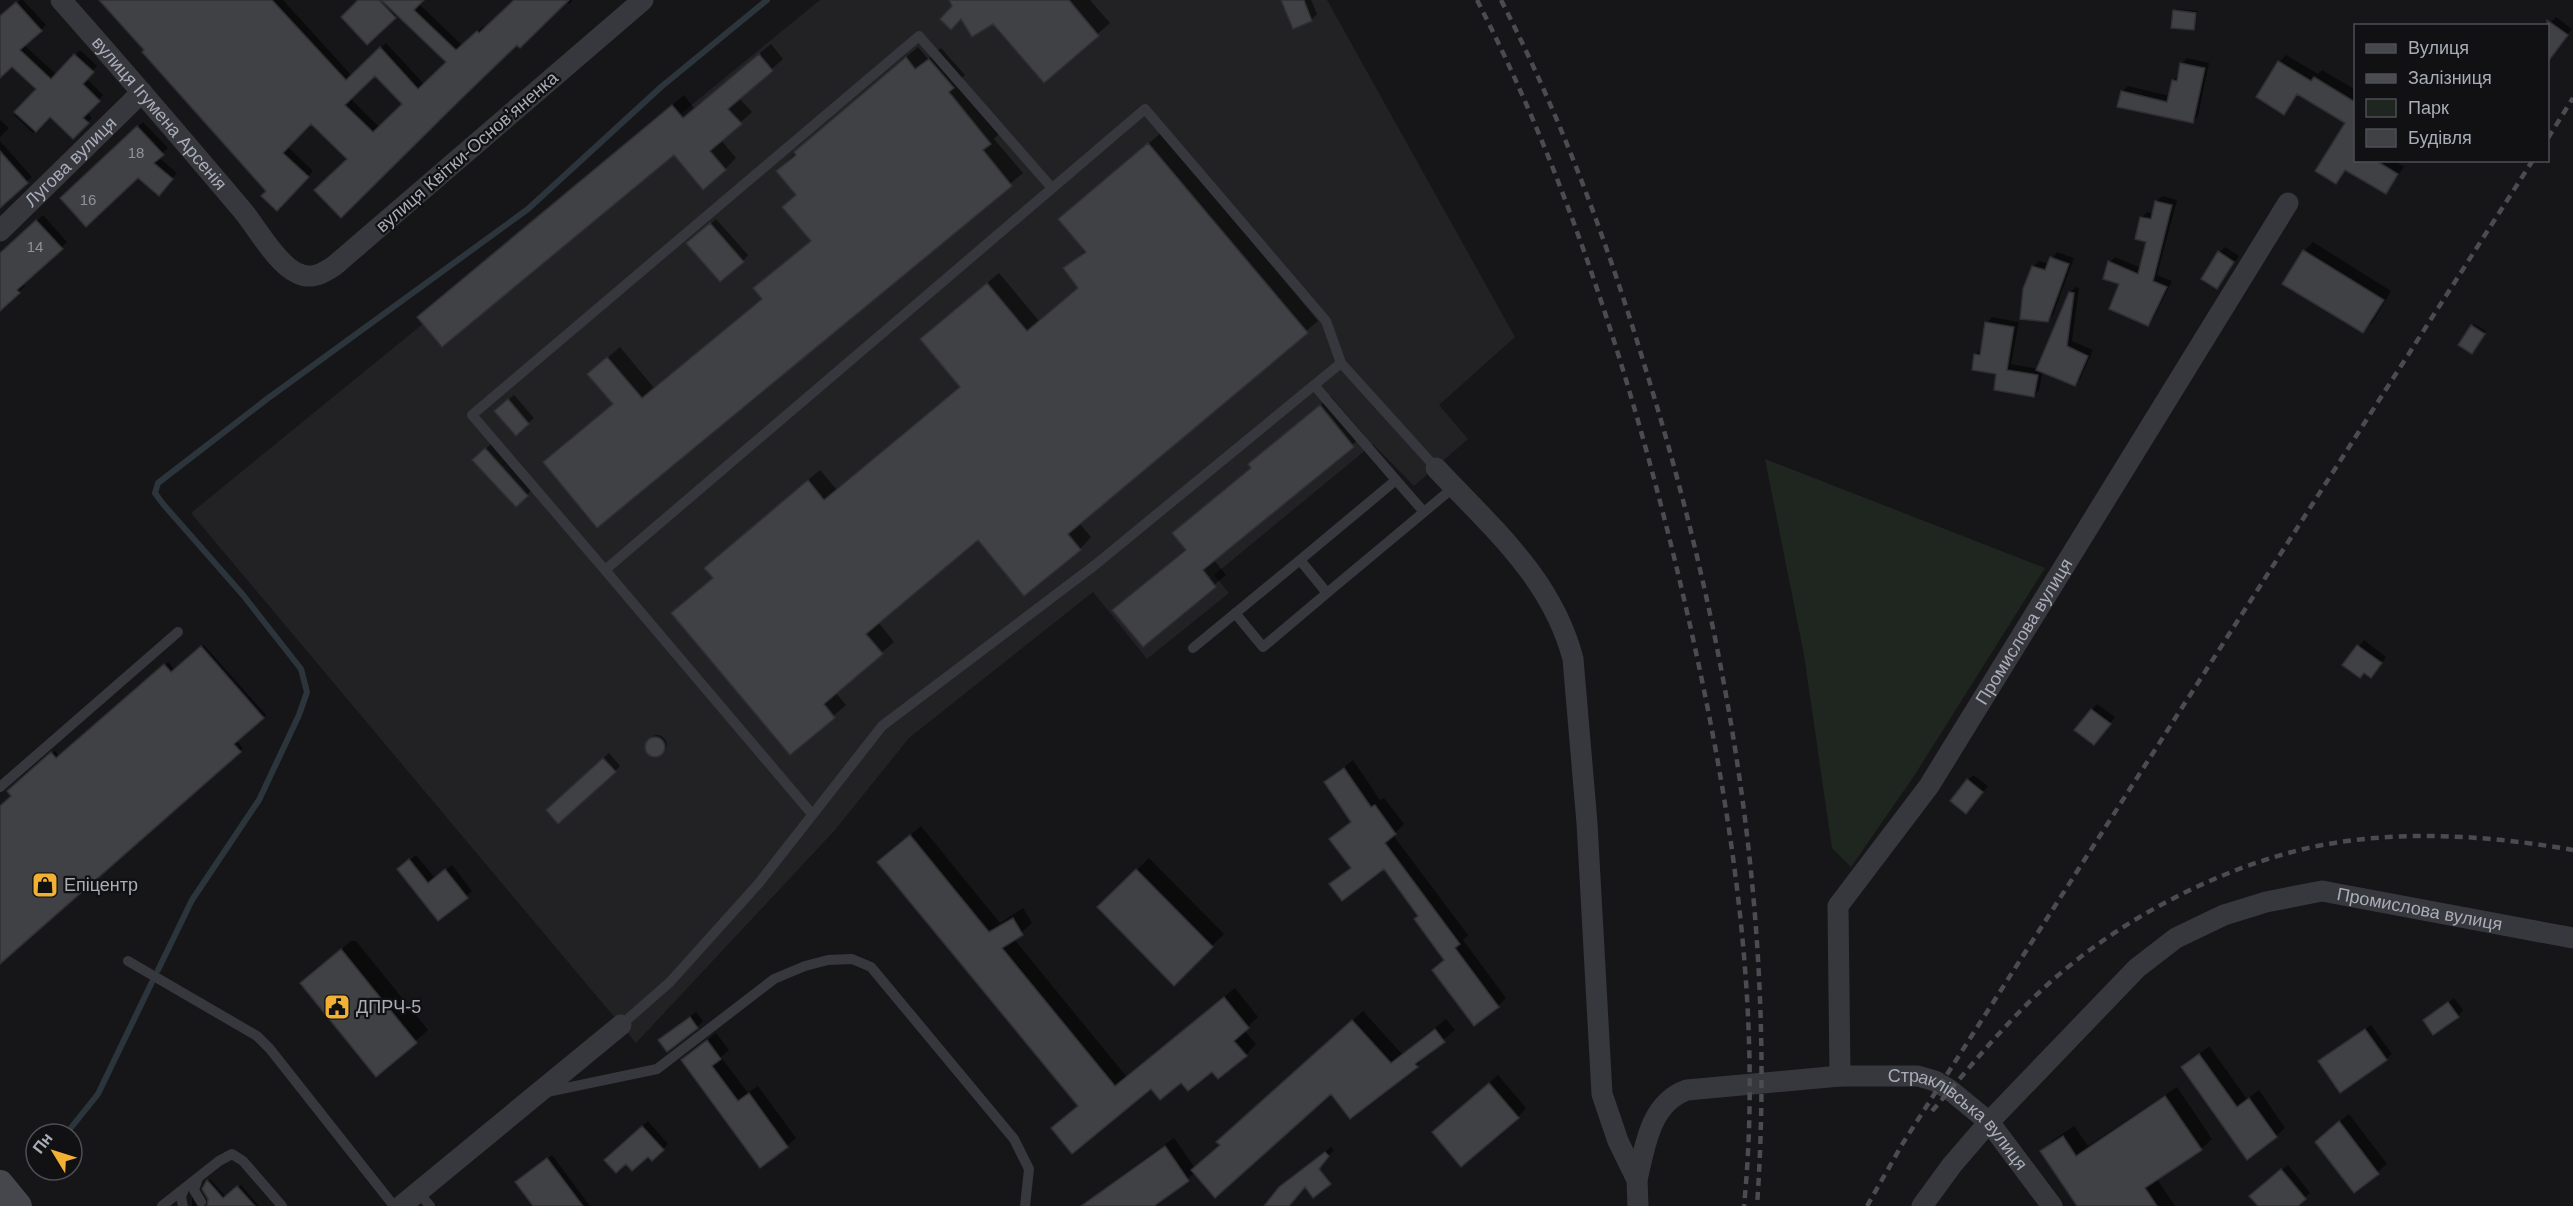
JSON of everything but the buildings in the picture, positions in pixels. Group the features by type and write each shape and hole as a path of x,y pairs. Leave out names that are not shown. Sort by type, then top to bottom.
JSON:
{"street":[{"name":"вулиця Ігумена Арсенія","path":"61,0 258,229 284,264"},
{"name":"вулиця Квітки-Основʼяненка","path":"284,264 295,273 309,277 321,274 334,266 643,0"},
{"name":"Лугова вулиця","path":"0,231 142,92"},
{"name":"Промислова вулиця","path":"1840,1076 1838,906 1929,786 2288,203"},
{"path":"1436,468 1529,568 1545,591 1567,633 1573,659 1587,823 1602,1094 1618,1141 1637,1180 1638,1206"},
{"name":"Промислова вулиця","path":"1922,1206 1989,1122 2137,968 2176,938 2224,915 2266,902 2322,891 2573,938"},
{"path":"401,1206 424,1199 533,1095 621,1025"},
{"name":"Страклівська вулиця","path":"1637,1180 1648,1136 1657,1114 1667,1101 1680,1092 1702,1086 1840,1076 1918,1076 1935,1081 1950,1090 1989,1122 2052,1206"}],"lane":[{"path":"812,814 472,415 919,36 1052,188"},
{"path":"605,570 1145,109 1326,321 1341,363 1436,468"},
{"path":"621,1025 670,982 752,892 882,726 1095,565 1341,363"},
{"path":"1314,385 1424,512"},
{"path":"1193,648 1396,480"},
{"path":"1235,613 1263,647 1454,487"},
{"path":"1300,560 1327,593"},
{"path":"0,787 178,632"},
{"path":"533,1095 657,1069 774,979 821,962 852,959 872,967 1014,1139 1029,1169 1025,1206"},
{"path":"128,961 257,1036 270,1049 394,1206"},
{"path":"166,1204 226,1156 235,1154 282,1206"},
{"path":"198,1178 194,1190 201,1202"},
{"path":"183,1206 181,1197 185,1188"}],"shaded area":[{"path":"820,0 1327,0 1515,337 1439,405 1468,439 1414,486 1373,444 1214,575 1229,593 1147,659 1093,592 909,738 835,830 636,1043 191,513"}],"green space":[{"path":"1765,459 2045,568 1914,776 1851,867 1832,848 1804,655"}],"waterway":[{"path":"158,970 192,900 259,800 299,715 307,692 301,669 243,595 163,504 155,493 158,483 267,399 528,209 661,87 767,0"},
{"path":"76,1122 98,1094 152,982"}],"railway":[{"path":"1477,0 1539,134 1592,274 1616,346 1657,490 1693,639 1724,800 1745,963 1749,1044 1749,1126 1744,1206"},
{"path":"1501,0 1563,134 1599,226 1645,367 1675,469 1701,572 1723,677 1740,782 1752,887 1760,993 1761,1100 1757,1206"},
{"path":"2549,136 2573,98"},
{"path":"1867,1206 1903,1143 2532,162"},
{"path":"1932,1111 2022,1009 2085,953 2154,909 2230,872 2269,858 2309,848 2347,841 2403,836 2488,839 2573,850"}],"place":[{"name":"Епіцентр","path":"45,885"},
{"name":"ДПРЧ-5","path":"337,1007"}]}
